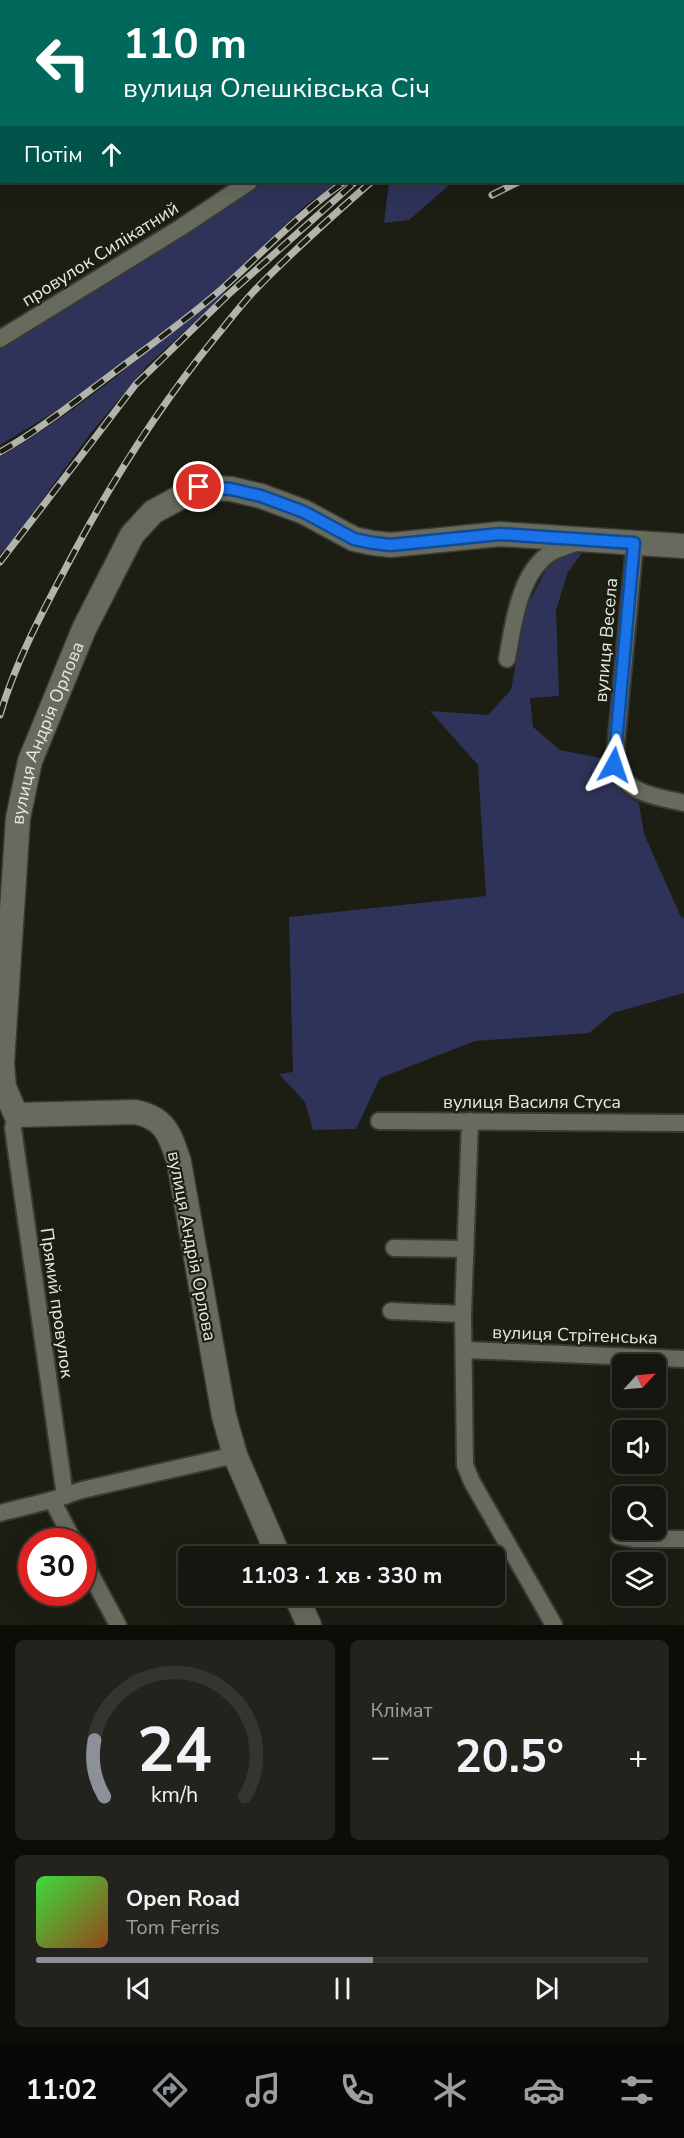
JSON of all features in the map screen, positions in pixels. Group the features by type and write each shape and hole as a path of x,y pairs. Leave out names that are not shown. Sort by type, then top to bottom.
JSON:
{"street":[{"name":"провулок Силікатний","path":"0,339 180,228 248,183"},
{"name":"вулиця Андрія Орлова","path":"274,1546 235,1455 224,1416 178,1162 171,1138 161,1122 149,1115 135,1112 16,1115 4,1087 2,1063 18,818 30,761 84,629 132,535 153,512 199,487 231,489 272,500 304,512 354,539 373,543 391,545 500,534 684,546"},
{"path":"507,659 517,604 540,561 552,552 582,540"},
{"name":"вулиця Весела","path":"634,543 614,765 629,786 639,791 684,803"},
{"name":"Прямий провулок","path":"16,1115 13,1128 59,1498 69,1528"},
{"name":"вулиця Василя Стуса","path":"380,1121 684,1122"},
{"path":"470,1121 463,1314 466,1469 554,1625"},
{"path":"394,1248 465,1249"},
{"path":"391,1311 463,1314"},
{"name":"вулиця Стрітенська","path":"465,1350 684,1359"},
{"path":"0,1513 82,1490 235,1455"},
{"path":"666,1539 684,1539"},
{"path":"96,1584 118,1625"},
{"path":"300,1606 309,1625"}],"shaded area":[{"path":"262,183 337,183 305,206 220,287 156,338 53,413 0,445 0,346 185,234"},
{"path":"389,183 450,183 409,220 384,223"},
{"path":"222,289 226,293 147,366 90,434 10,544 0,554 0,457 87,399"},
{"path":"573,553 582,553 568,572 556,610 559,696 530,698 533,727 560,750 605,759 618,784 626,794 639,803 644,834 681,917 684,918 684,993 613,1013 589,1033 475,1041 380,1078 356,1129 313,1130 305,1102 279,1074 293,1072 289,917 486,896 478,765 430,711 488,715 511,690 526,608 550,562"}],"railway":[{"path":"0,452 30,434 184,320 224,287 297,219 343,183"},
{"path":"0,562 136,384 229,294 354,183"},
{"path":"0,715 22,655 51,596 103,500 155,418 194,365 255,290 370,183"},
{"path":"492,195 516,183"}],"route":[{"path":"199,487 231,489 261,496 304,512 354,539 373,543 391,545 500,534 634,543 614,765"}]}
